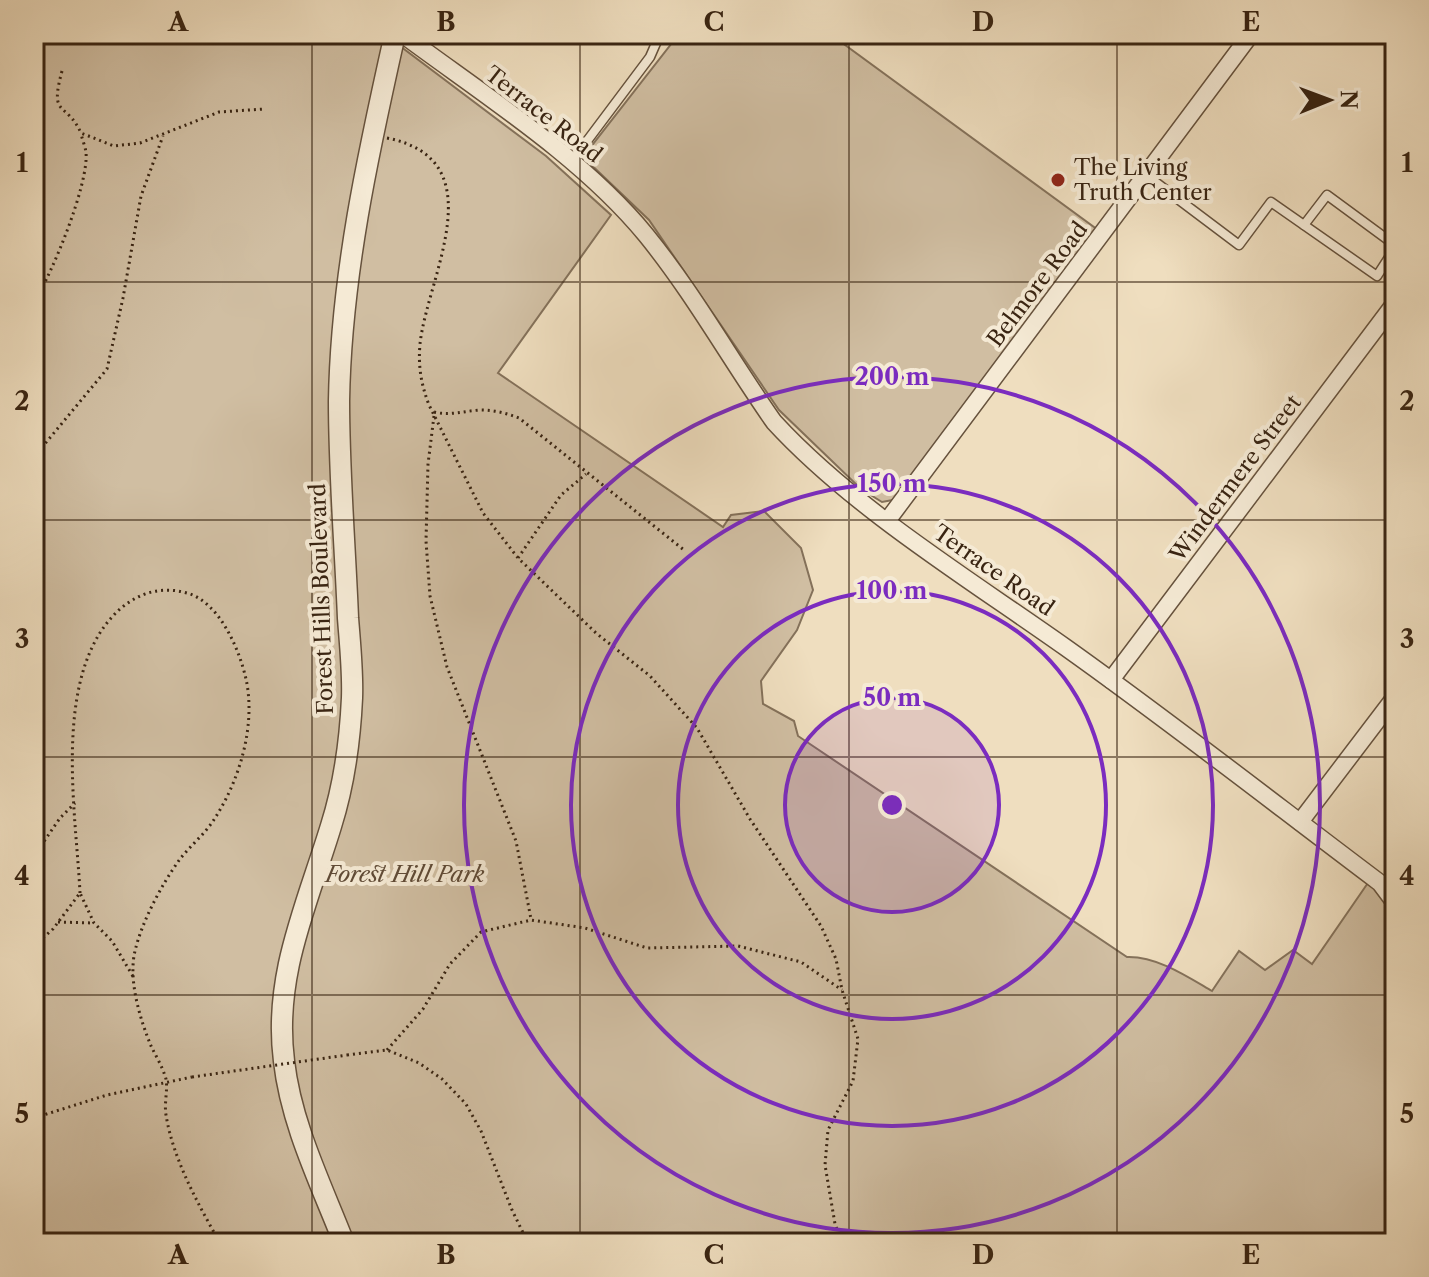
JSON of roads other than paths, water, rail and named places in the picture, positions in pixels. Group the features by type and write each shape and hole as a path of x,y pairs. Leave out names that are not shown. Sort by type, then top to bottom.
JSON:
{"street":[{"name":"Forest Hills Boulevard","path":"344,1243 303,1139 291,1098 284,1060 283,996 300,915 332,825 347,760 352,695 341,502 339,398 344,320 372,135 395,34"},
{"name":"Terrace Road","path":"402,34 572,161 645,234 774,422 793,443 887,521 1111,680 1380,883 1395,903"},
{"name":"Belmore Road","path":"887,521 1251,34"},
{"name":"Windermere Street","path":"1111,680 1395,303"},
{"path":"1300,822 1395,697"}],"lane":[{"path":"572,161 650,57 660,34"},
{"path":"1146,175 1239,245 1271,202 1377,276 1395,247 1327,195 1304,225"}],"place":[{"name":"The Living Truth Center","path":"1058,180"}],"park label":[{"name":"Forest Hill Park","path":"405,874"}]}
